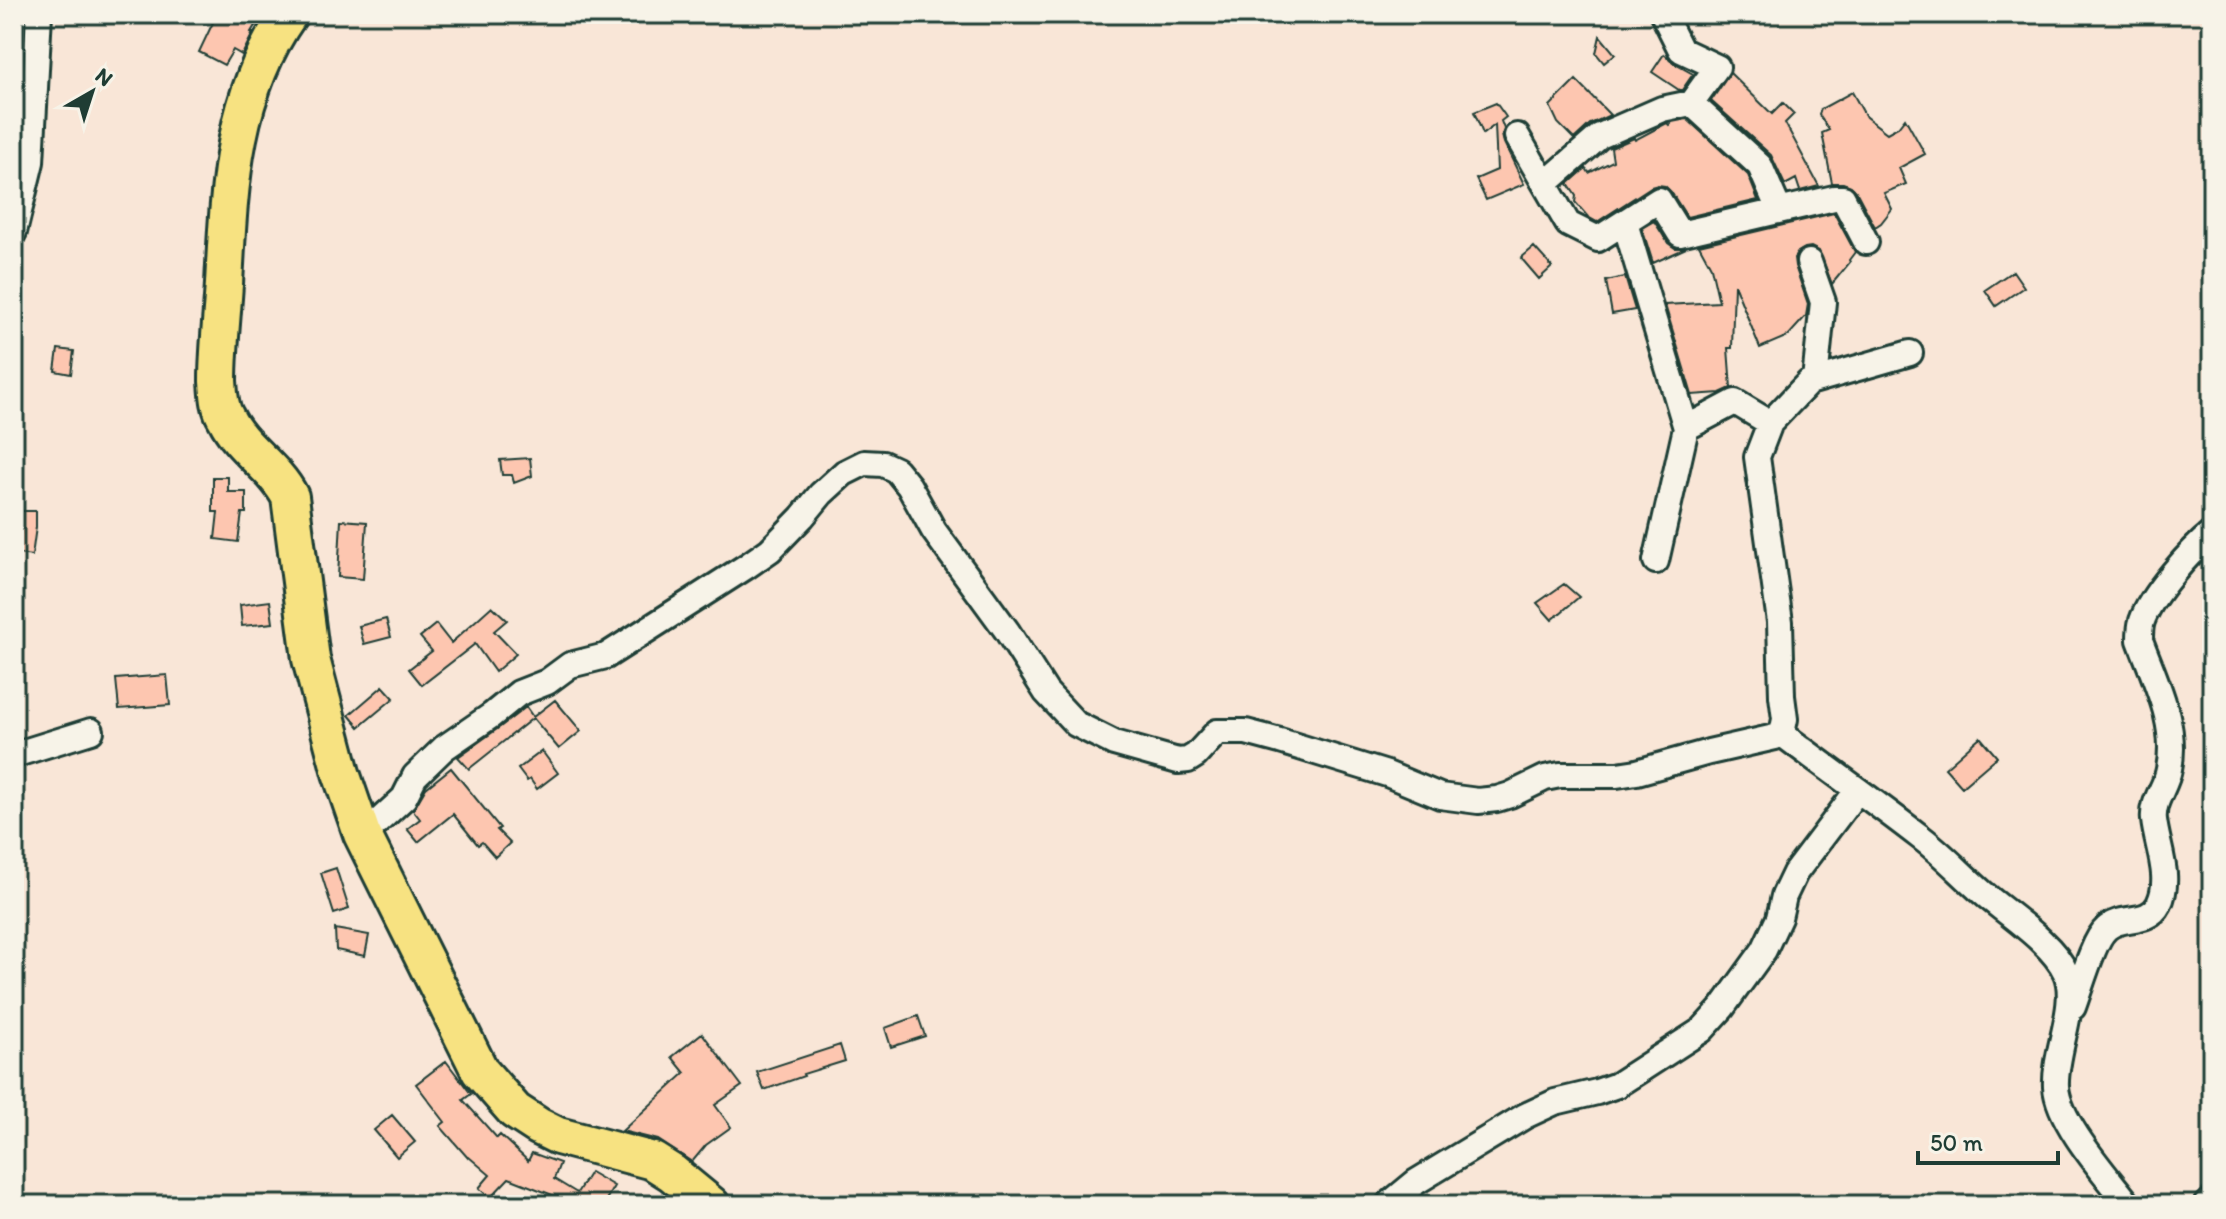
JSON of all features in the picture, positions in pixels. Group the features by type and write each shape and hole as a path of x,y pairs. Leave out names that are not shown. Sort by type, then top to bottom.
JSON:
{"highway":[{"path":"289,14 258,68 236,143 227,221 218,381 224,417 276,475 290,497 311,659 341,773 362,834 480,1071 497,1092 515,1111 558,1136 653,1161 711,1205"}],"street":[{"path":"14,232 31,162 39,14"},
{"path":"1545,184 1600,136 1662,109 1691,103 1717,67 1681,50 1663,14"},
{"path":"1691,103 1760,166 1779,210"},
{"path":"1517,136 1568,224 1598,239 1659,200 1680,234 1843,198 1866,242"},
{"path":"1625,223 1686,428 1656,561"},
{"path":"1809,262 1823,302 1815,380"},
{"path":"1782,734 1785,719 1780,622 1757,457 1770,423 1809,382 1910,353"},
{"path":"1686,428 1735,402 1770,423"},
{"path":"362,834 404,798 415,776 444,748 503,704 519,693 547,682 570,665 606,656 747,566 770,550 834,481 856,465 870,462 896,470 909,486 934,531 1065,715 1088,731 1114,743 1185,761 1196,755 1217,732 1246,732 1387,774 1440,796 1478,801 1510,795 1545,778 1568,774 1617,775 1637,772 1782,734"},
{"path":"2063,1035 2103,931 2116,923 2148,916 2161,900 2164,871 2154,807 2169,769 2171,738 2168,715 2140,640 2140,630 2146,613 2168,581 2197,545 2212,533"},
{"path":"14,755 91,731"},
{"path":"1782,734 1919,836 2029,931 2061,963 2070,992 2056,1067 2059,1103 2066,1120 2129,1205"},
{"path":"1388,1205 1454,1157 1540,1108 1617,1085 1702,1030 1764,950 1795,873 1857,791"},
{"path":"2207,1205 2212,1200"}],"building":[{"path":"14,14 23,30 20,88 14,77"},
{"path":"217,14 262,14 242,55 233,50 224,65 199,52"},
{"path":"1600,36 1615,54 1604,63 1596,53"},
{"path":"1664,54 1693,74 1682,90 1652,72"},
{"path":"1730,73 1772,114 1783,103 1794,114 1785,123 1819,186 1800,191 1796,179 1785,185 1771,155 1711,101"},
{"path":"1576,80 1610,115 1590,124 1574,139 1558,123 1550,106"},
{"path":"1852,92 1866,117 1887,133 1898,127 1905,118 1925,154 1899,168 1906,184 1884,193 1892,209 1875,227 1856,191 1843,183 1832,183 1822,133 1829,130 1819,115 1821,109"},
{"path":"14,96 20,96 17,148 14,148"},
{"path":"1496,103 1506,117 1501,121 1504,143 1524,184 1486,200 1476,179 1497,170 1495,125 1483,134 1474,112"},
{"path":"1687,119 1748,175 1758,200 1687,217 1671,192 1665,186 1658,185 1597,222 1575,202 1576,196 1568,184 1586,168 1589,173 1613,161 1611,148 1635,140 1667,123"},
{"path":"1834,213 1855,252 1850,262 1832,284 1819,251 1811,247 1798,252 1794,258 1795,266 1808,304 1806,316 1788,336 1760,348 1734,284 1732,348 1728,348 1731,388 1720,393 1692,395 1665,305 1719,302 1711,267 1699,245"},
{"path":"1654,221 1668,243 1675,248 1686,248 1653,263 1642,228"},
{"path":"1534,247 1552,267 1539,279 1521,258"},
{"path":"2013,271 2024,287 1996,306 1985,290"},
{"path":"1625,277 1635,310 1612,314 1606,281"},
{"path":"58,349 74,351 71,374 55,371"},
{"path":"530,458 532,476 514,483 512,475 502,475 500,460"},
{"path":"213,477 228,477 228,492 246,492 246,513 242,513 238,542 215,539 218,512 213,512"},
{"path":"17,511 36,511 32,556 17,554 21,530 18,530"},
{"path":"341,520 367,522 363,579 338,577"},
{"path":"1564,584 1579,597 1552,620 1537,603"},
{"path":"270,601 273,623 242,626 240,605"},
{"path":"492,606 507,620 494,631 516,654 495,672 475,644 422,685 409,669 432,651 420,637 436,624 451,643"},
{"path":"386,619 391,637 364,644 359,626"},
{"path":"167,675 170,705 119,709 116,679"},
{"path":"383,686 394,698 359,727 349,715"},
{"path":"555,700 581,731 559,749 533,718 469,769 458,757 526,707 533,717"},
{"path":"1980,737 1997,757 1962,787 1945,768"},
{"path":"542,751 558,773 537,789 518,769"},
{"path":"451,768 510,843 495,857 482,842 478,845 453,814 418,842 407,829 420,819 413,810 426,788"},
{"path":"336,868 349,909 334,914 321,873"},
{"path":"335,929 369,935 365,956 336,950"},
{"path":"918,1016 925,1036 891,1047 885,1028"},
{"path":"702,1033 742,1086 715,1105 731,1127 706,1145 692,1162 658,1140 622,1131 685,1073 672,1057"},
{"path":"840,1045 845,1061 764,1090 757,1072"},
{"path":"446,1061 471,1094 463,1100 497,1138 500,1135 528,1161 532,1153 560,1163 554,1179 577,1193 590,1172 614,1186 603,1205 549,1205 555,1196 509,1178 490,1198 479,1188 490,1175 468,1158 440,1126 445,1122 416,1084"},
{"path":"392,1115 415,1142 397,1157 374,1130"}]}
